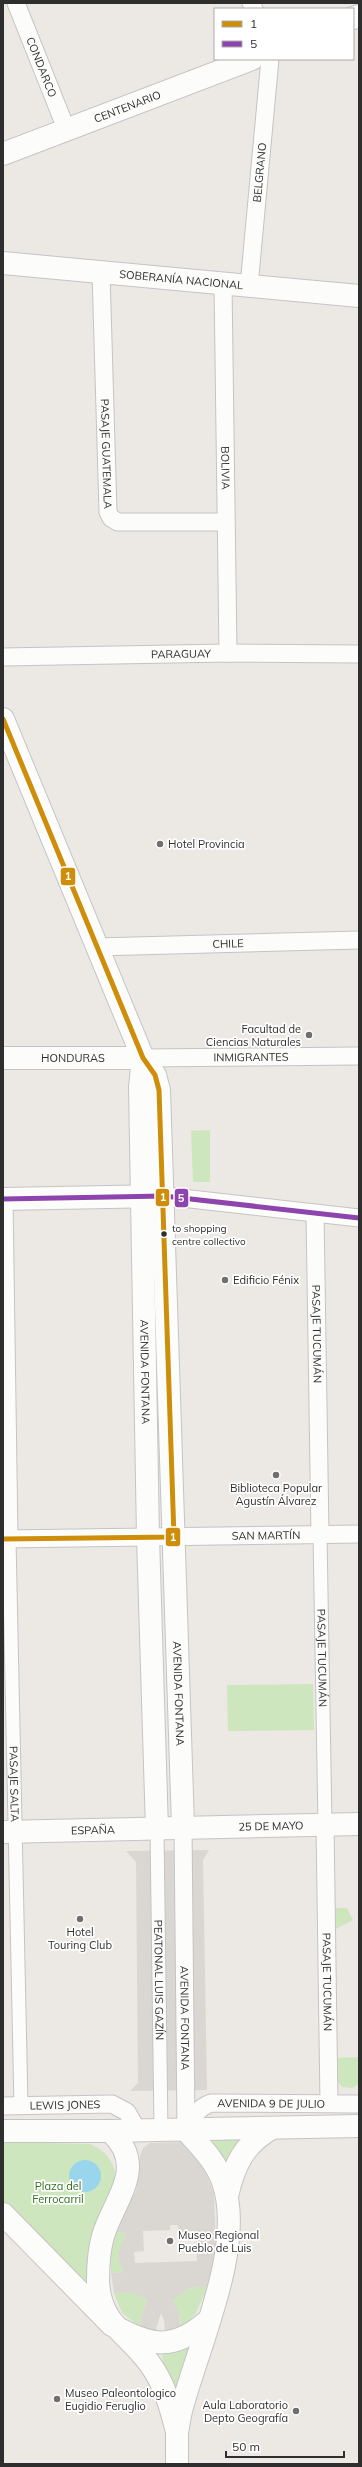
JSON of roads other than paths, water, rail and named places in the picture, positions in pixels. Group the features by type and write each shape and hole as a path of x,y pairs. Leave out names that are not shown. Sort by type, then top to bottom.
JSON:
{"street":[{"name":"CONDARCO","path":"16,3 67,131"},
{"name":"CENTENARIO","path":"3,154 67,131 249,60"},
{"name":"BELGRANO","path":"249,286 270,60"},
{"name":"SOBERANÍA NACIONAL","path":"3,263 359,296"},
{"name":"PASAJE GUATEMALA","path":"101,272 108,512 111,518 118,522 226,522"},
{"name":"BOLIVIA","path":"223,283 228,653"},
{"name":"PARAGUAY","path":"3,657 228,653 359,654"},
{"name":"AVENIDA FONTANA","path":"3,719 143,1058 155,1075 159,1090 154,1197 148,1537 158,1830"},
{"name":"CHILE","path":"97,946 359,940"},
{"name":"INMIGRANTES","path":"143,1058 359,1056"},
{"name":"HONDURAS","path":"3,1058 143,1058"},
{"name":"AVENIDA FONTANA","path":"154,1197 174,1537 183,1827 186,2130"},
{"path":"4,1199 154,1197 359,1218"},
{"name":"PASAJE SALTA","path":"4,1199 9,1831 21,2106"},
{"name":"PASAJE TUCUMÁN","path":"315,1213 325,1825 323,2103"},
{"name":"SAN MARTÍN","path":"6,1539 359,1534"},
{"name":"25 DE MAYO","path":"183,1827 359,1824"},
{"name":"ESPAÑA","path":"9,1831 158,1830 183,1827"},
{"name":"PEATONAL LUIS GAZÍN","path":"158,1830 161,2131"},
{"name":"AVENIDA 9 DE JULIO","path":"186,2130 202,2106 210,2103 359,2104"},
{"path":"294,2127 323,2103"},
{"name":"LEWIS JONES","path":"3,2106 112,2104 126,2112 138,2131"},
{"path":"3,2124 21,2106"},
{"path":"3,2131 161,2131 359,2126"},
{"path":"177,2464 177,2433 184,2400 208,2320 218,2293 226,2259 227,2196 233,2174 243,2152 258,2136 272,2128"},
{"path":"186,2130 215,2164 227,2196"},
{"path":"110,2131 124,2147 128,2174 125,2188 103,2237 99,2259 99,2295 112,2325 130,2335 160,2344 186,2337 208,2320"},
{"path":"3,2214 139,2351 159,2377 171,2408 177,2433"}],"water":[{"path":"85,2160 91,2161 98,2167 101,2176 100,2182 94,2189 85,2192 79,2191 72,2185 69,2176 70,2170 76,2163"}],"place":[{"name":"Hotel Provincia","path":"160,844"},
{"name":"Facultad de Ciencias Naturales","path":"309,1035"},
{"name":"to shopping centre collectivo","path":"164,1234"},
{"name":"Edificio Fénix","path":"225,1280"},
{"name":"Biblioteca Popular Agustín Álvarez","path":"276,1475"},
{"name":"Hotel Touring Club","path":"80,1919"},
{"name":"Museo Regional Pueblo de Luis","path":"170,2241"},
{"name":"Museo Paleontologico Eugidio Feruglio","path":"57,2399"},
{"name":"Aula Laboratorio Depto Geografía","path":"296,2411"}],"park label":[{"name":"Plaza del Ferrocarril","path":"58,2192"}]}
